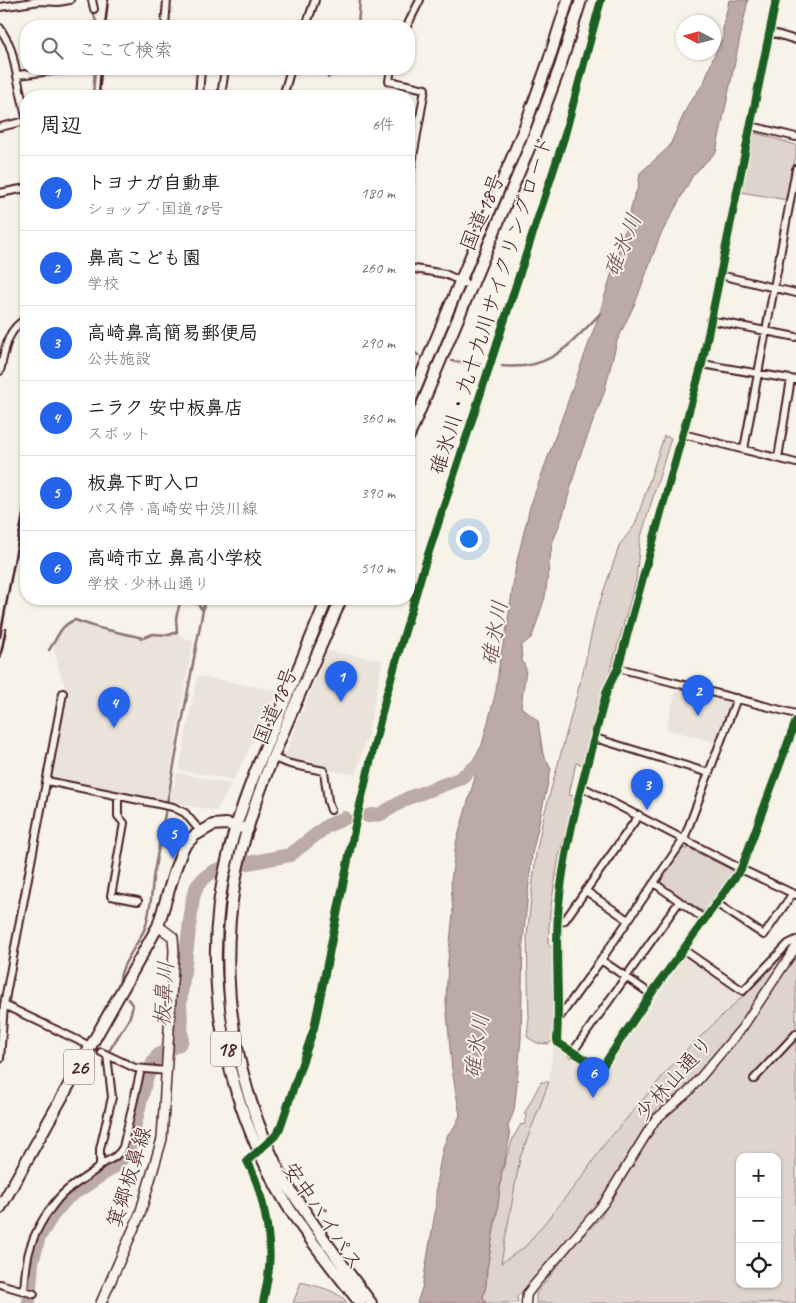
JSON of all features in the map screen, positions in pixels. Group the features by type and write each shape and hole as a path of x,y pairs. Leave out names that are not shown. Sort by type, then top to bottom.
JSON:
{"main road":[{"name":"国道18号","path":"415,390 533,104 568,0"},
{"name":"国道18号","path":"415,421 535,134 560,67 581,0"},
{"name":"国道18号","path":"236,826 252,778 325,605"},
{"name":"国道18号","path":"248,829 273,758 338,605"},
{"path":"200,831 213,825 222,824 248,829"},
{"name":"安中バイパス","path":"236,826 226,864 216,941 218,1009 234,1087 247,1124 272,1178 288,1206 360,1303"},
{"name":"安中バイパス","path":"248,829 237,873 229,924 228,951 228,989 232,1022 246,1087 256,1118 280,1172 313,1223 371,1303"},
{"name":"26","path":"0,1208 158,926 180,855 187,843 200,831"},
{"name":"箕郷板鼻線","path":"101,1303 140,1214 164,1124 174,942 173,937 158,926"}],"street":[{"path":"0,7 40,1 58,2 70,0"},
{"path":"92,0 94,9"},
{"path":"165,20 167,0"},
{"path":"308,20 315,0"},
{"path":"409,20 420,0"},
{"path":"776,0 702,364 618,668 607,690 564,866 558,924 557,1040 558,1043 572,1053 601,1069 651,994 741,869 796,721"},
{"path":"0,28 9,44 21,90"},
{"path":"770,32 796,40"},
{"path":"199,90 201,75"},
{"path":"222,90 224,75"},
{"path":"285,90 289,75"},
{"path":"389,75 389,81 425,90 415,146"},
{"path":"0,127 20,122"},
{"path":"751,126 796,136"},
{"path":"744,449 796,170"},
{"path":"0,193 20,189"},
{"path":"415,269 445,274 471,286"},
{"path":"720,275 796,293"},
{"path":"710,320 796,337"},
{"path":"0,371 10,335 20,323"},
{"path":"702,364 794,379 778,458"},
{"path":"684,434 796,462"},
{"path":"618,668 796,714"},
{"path":"0,1059 4,1005 63,693"},
{"path":"558,1018 601,960 684,839 737,698"},
{"path":"595,738 710,773"},
{"path":"273,758 290,764 324,771 331,810"},
{"path":"46,781 179,809 185,813 200,831"},
{"path":"582,787 741,869 794,894 764,935 716,903"},
{"path":"118,796 118,816 124,824 111,896 138,901"},
{"path":"558,924 565,920 639,815"},
{"path":"654,883 704,919"},
{"path":"586,891 628,920"},
{"path":"572,1053 678,902"},
{"path":"684,950 743,991 788,944 796,940"},
{"name":"少林山通り","path":"526,1303 527,1294 534,1285 604,1203 654,1120 688,1092 742,1028 796,947"},
{"path":"601,960 651,994"},
{"path":"4,1005 88,1046"},
{"path":"754,1079 796,1034"},
{"path":"100,1164 100,1149 112,1098 104,1053 135,1068 167,1071"},
{"path":"25,1291 26,1259 35,1232 58,1199 66,1191 98,1168 100,1164 116,1157 123,1147 144,1070"},
{"path":"0,1284 34,1294"}],"shaded area":[{"path":"756,133 796,145 796,155 787,200 741,192 752,135"},
{"path":"664,436 671,438 640,540 636,580 584,765 576,763 569,795 576,796 559,856 550,912 548,944 553,949 556,1001 555,1038 549,1044 537,1043 527,1037 529,1018 527,936 536,854 543,819 583,672 596,613 620,544 635,525"},
{"path":"74,620 133,638 143,639 153,634 169,635 176,633 193,642 168,785 174,786 177,773 232,784 216,811 54,778 52,775 67,694 54,647 57,634"},
{"path":"327,651 383,660 366,743 364,743 356,775 287,762 284,756"},
{"path":"197,676 279,691 233,780 179,770"},
{"path":"677,686 730,699 731,703 717,743 666,729"},
{"path":"688,848 732,870 733,874 706,911 702,911 662,884 661,880 682,849"},
{"path":"787,948 791,949 736,1030 685,1090 660,1105 600,1202 572,1237 517,1297 518,1303 485,1303 483,1297 502,1171 513,1138 521,1124 524,1125 527,1116 524,1114 541,1082 549,1082 520,1158 501,1263 525,1247 582,1177 603,1146 680,1056 743,996"},
{"path":"686,954 743,996 680,1056 603,1146 582,1177 525,1247 501,1264 520,1158 549,1082 554,1043 604,1074"},
{"path":"796,956 796,1303 536,1303 536,1294 576,1243 601,1217 658,1124 670,1111 690,1096 744,1032"},
{"path":"301,1282 332,1292 348,1303 293,1303"}],"water":[{"name":"碓氷川","path":"729,0 748,0 716,152 693,175 660,236 636,301 617,341 604,393 578,461 563,515 552,544 545,597 532,637 521,646 522,660 526,669 521,707 538,721 543,754 551,769 532,854 523,941 521,1039 516,1093 514,1111 508,1126 510,1137 502,1171 483,1297 486,1303 417,1303 422,1288 435,1213 437,1178 443,1148 448,1134 455,1126 460,1115 452,1070 446,1002 453,914 451,881 456,843 476,774 476,766 472,762 482,745 496,691 516,565 530,507 599,315 638,188 640,173 669,147 689,103 704,83 712,60 721,60 723,28"}],"waterway":[{"path":"358,20 360,0"},
{"path":"93,11 95,20"},
{"path":"93,90 95,75"},
{"path":"0,197 20,192"},
{"path":"502,366 519,366 547,360 569,345 601,313"},
{"path":"452,361 480,364"},
{"path":"49,650 62,629 75,620 99,628 143,638 153,634 169,635 177,632 176,618 179,605"},
{"path":"199,605 203,611"},
{"path":"120,986 120,978 125,963 146,925 204,605"},
{"name":"板鼻川","path":"368,816 381,814 408,798 459,779 476,766 493,758"},
{"name":"板鼻川","path":"29,1303 32,1262 39,1237 52,1216 67,1198 114,1167 128,1152 146,1079 153,1063 158,1055 179,1044 182,1040 180,1004 193,897 197,886 212,872 222,868 290,855 327,826 345,818"},
{"path":"109,1051 129,1019 133,1006 128,999"}],"railway":[{"path":"106,20 108,0"},
{"path":"99,90 101,75"},
{"path":"0,637 20,531"},
{"path":"0,658 6,629"}],"cycle path":[{"name":"碓氷川・九十九川サイクリングロード","path":"415,597 564,138 601,0"},
{"path":"776,0 702,364 618,668 607,690 571,829 558,914 558,1043 601,1069 651,994 741,869 796,721"},
{"name":"碓氷川・九十九川サイクリングロード","path":"263,1303 269,1268 269,1242 261,1198 247,1161 275,1136 280,1128 314,1028 355,826 386,696 413,605"}],"place":[{"name":"トヨナガ自動車","path":"341,702"},
{"name":"鼻高こども園","path":"698,716"},
{"name":"ニラク 安中板鼻店","path":"114,728"},
{"name":"高崎鼻高簡易郵便局","path":"647,810"},
{"name":"板鼻下町入口","path":"173,859"},
{"name":"高崎市立 鼻高小学校","path":"593,1098"}]}
